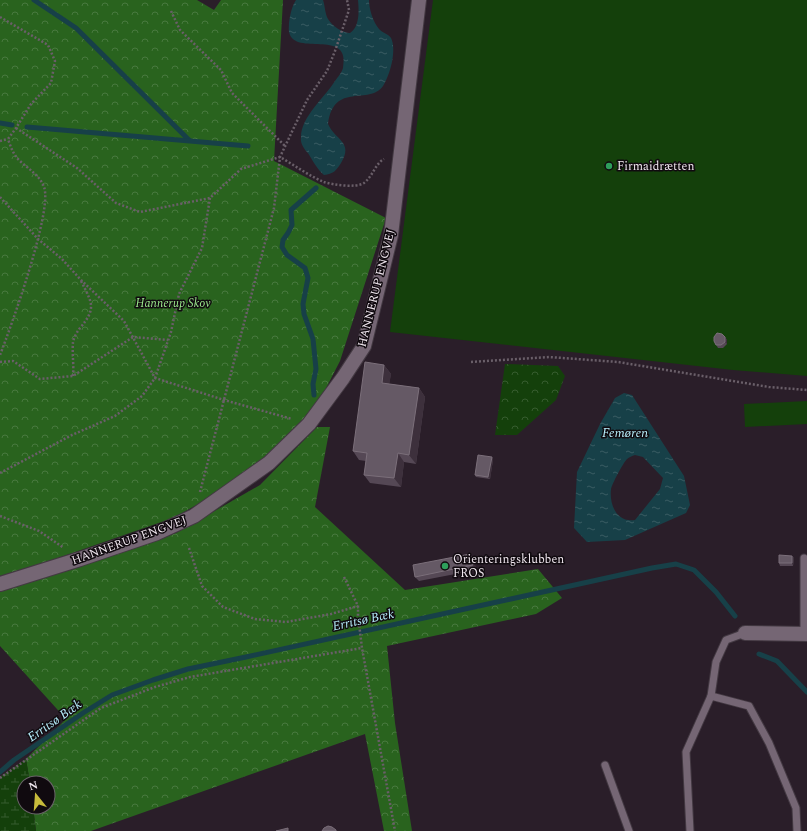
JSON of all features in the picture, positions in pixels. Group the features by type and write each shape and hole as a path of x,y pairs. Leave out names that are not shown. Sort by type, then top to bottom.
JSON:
{"street":[{"name":"HANNERUP ENGVEJ","path":"0,584 157,533 194,516 269,463 308,424 343,378 364,346 391,235 419,0"},
{"path":"745,633 805,634"}],"lane":[{"path":"804,558 805,634"},
{"path":"690,831 686,752 711,696 716,662 726,640 745,633"},
{"path":"711,696 749,706 769,743 796,808 797,831"},
{"path":"605,765 629,831"}],"path":[{"path":"194,516 274,208 280,157 307,100 327,71 336,51 349,10 347,0"},
{"path":"171,11 180,30 221,70 232,93 285,146"},
{"path":"0,17 48,45 55,61 51,83 31,104 8,139 0,141"},
{"path":"16,128 77,168 116,203 140,212 210,198 241,169 280,157 325,182 353,186 364,183 371,176 380,162 388,156 400,157"},
{"path":"0,355 38,239 45,206 45,187 35,173 21,162 13,153 8,139"},
{"path":"0,197 38,239 62,259 80,279 124,321 155,378 224,400 308,424"},
{"path":"0,473 72,435 115,416 142,396 155,378 168,340 179,294 202,248 210,198"},
{"path":"72,376 74,363 73,341 76,334 88,319 92,310 89,296 80,279"},
{"path":"0,362 13,361 40,379 72,376 133,337 168,340"},
{"path":"471,362 549,357 618,362 769,387 807,390"},
{"path":"0,516 39,531 80,559"},
{"path":"189,548 202,586 223,607 255,619 286,622 332,614 358,606"},
{"path":"344,577 358,606 362,648 395,831"},
{"path":"0,778 100,708 155,687 190,676 362,648"}],"green space":[{"name":"Hannerup Skov","path":"0,0 197,0 214,10 221,0 283,0 274,161 386,218 340,361 321,398 294,431 266,457 209,498 173,518 55,559 0,576"},
{"name":"Firmaidrætten","path":"433,0 807,0 807,376 733,370 390,332"},
{"path":"505,364 558,366 565,376 556,400 517,435 495,435"},
{"path":"807,401 807,424 745,427 744,404"},
{"path":"317,427 330,427 315,507 405,590 538,569 562,598 536,614 387,646 395,723 412,831 384,831 365,734 91,831 36,831 34,815 56,815 56,775 29,775 26,759 66,719 0,646 0,590 176,533 260,485"},
{"path":"26,759 29,775 16,775 16,815 34,815 36,831 0,831 0,777"}],"water":[{"path":"296,0 323,0 326,15 330,22 335,27 350,33 356,27 357,23 359,13 358,0 369,0 375,23 380,30 391,38 393,43 392,62 383,86 377,92 344,98 337,103 332,111 328,124 342,142 345,150 344,156 338,168 334,172 327,175 324,175 315,165 303,146 301,137 302,130 309,115 342,71 343,56 339,49 332,46 295,41 290,35 289,20"},
{"name":"Femøren","path":"624,393 632,395 684,476 690,505 686,513 625,540 587,542 574,528 577,472 600,424 615,398","holes":["635,455 643,457 663,478 660,489 635,520 623,519 613,507 611,501 611,489 627,459"]}],"building":[{"path":"717,333 722,334 725,337 725,342 721,345 716,345 714,341 714,337"},
{"path":"365,362 384,365 382,383 419,388 409,455 398,453 394,478 364,475 367,453 353,451"},
{"path":"478,455 492,457 488,477 475,475"},
{"path":"470,554 473,565 415,577 413,565"},
{"path":"779,555 792,556 792,563 779,563"},
{"path":"328,826 332,827 336,831 322,831"},
{"path":"288,828 288,831 276,831"}],"waterway":[{"path":"34,0 76,28 189,140"},
{"path":"0,123 12,125"},
{"path":"27,127 248,146"},
{"path":"314,395 313,384 316,369 313,339 304,314 303,304 308,278 305,268 287,255 282,247 283,240 292,225 291,210 316,188"},
{"name":"Erritsø Bæk","path":"0,772 14,760 112,695 188,669 652,568 676,564 694,570 716,592 735,616"},
{"name":"Erritsø Bæk","path":"759,654 777,661 807,692"}],"place":[{"name":"Firmaidrætten","path":"609,166"},
{"name":"Orienteringsklubben FROS","path":"445,566"}]}
